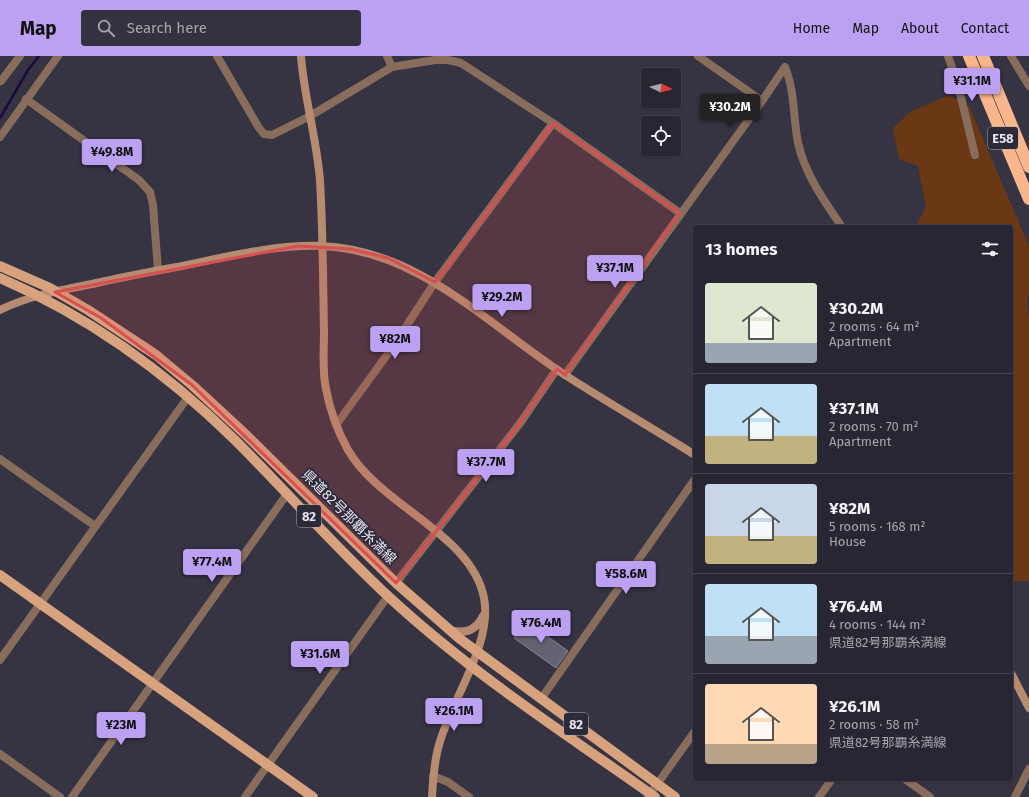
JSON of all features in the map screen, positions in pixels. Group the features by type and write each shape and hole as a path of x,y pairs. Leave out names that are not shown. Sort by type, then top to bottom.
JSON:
{"highway":[{"name":"E58","path":"969,56 1029,200"},
{"name":"E58","path":"983,56 1029,167"}],"main road":[{"name":"県道82号那覇糸満線","path":"0,266 50,288 88,310 156,355 192,385 244,433 396,583 449,629 477,652 675,797"},
{"name":"県道82号那覇糸満線","path":"0,278 70,313 148,365 188,397 234,439 388,596 472,666 651,796"},
{"path":"0,575 313,797"}],"street":[{"path":"0,81 20,56"},
{"path":"0,137 58,56"},
{"path":"217,56 264,134 272,135 310,116 392,68 435,60 448,60 461,63 553,123 680,214"},
{"path":"301,56 303,84 310,116 320,180 325,388 336,425 349,451 362,470 456,550 480,581 484,600 485,610 482,634 472,666 439,745 433,776 432,797"},
{"path":"387,56 392,68"},
{"path":"698,56 762,101"},
{"path":"948,56 958,85 975,155"},
{"path":"1011,56 1029,86"},
{"path":"565,375 785,67 791,84 798,142 803,163 822,198 841,225"},
{"path":"26,99 139,180 150,192 153,205 158,270"},
{"path":"336,425 392,348 435,282 553,123"},
{"path":"0,310 14,303 62,290 158,270 263,251 298,246 322,246 351,249 388,258 435,282 565,375 693,454"},
{"path":"396,583 521,422 557,369"},
{"path":"0,660 39,603 188,397"},
{"path":"0,459 95,526"},
{"path":"541,698 693,482"},
{"path":"72,797 288,494"},
{"path":"245,797 388,596"},
{"path":"449,629 461,632 470,631 480,622 485,610"},
{"path":"1013,677 1029,708"},
{"path":"651,796 657,784 693,733"},
{"path":"0,754 60,797"},
{"path":"1014,797 1029,769"},
{"path":"433,776 448,782 469,797"},
{"path":"819,797 831,781"},
{"path":"908,781 930,797"}],"highlighted area":[{"path":"553,123 680,213 565,375 557,369 521,422 396,583 192,385 101,318 55,292 298,246 351,249 388,258 435,282"}],"shaded area":[{"path":"949,95 969,106 1029,246 1029,295 1027,298 1029,318 1029,581 1013,582 1013,225 916,225 926,207 918,166 899,159 893,128 910,112"}],"building":[{"path":"526,621 568,651 556,668 514,638"}],"waterway":[{"path":"0,118 28,70 39,56"}]}
